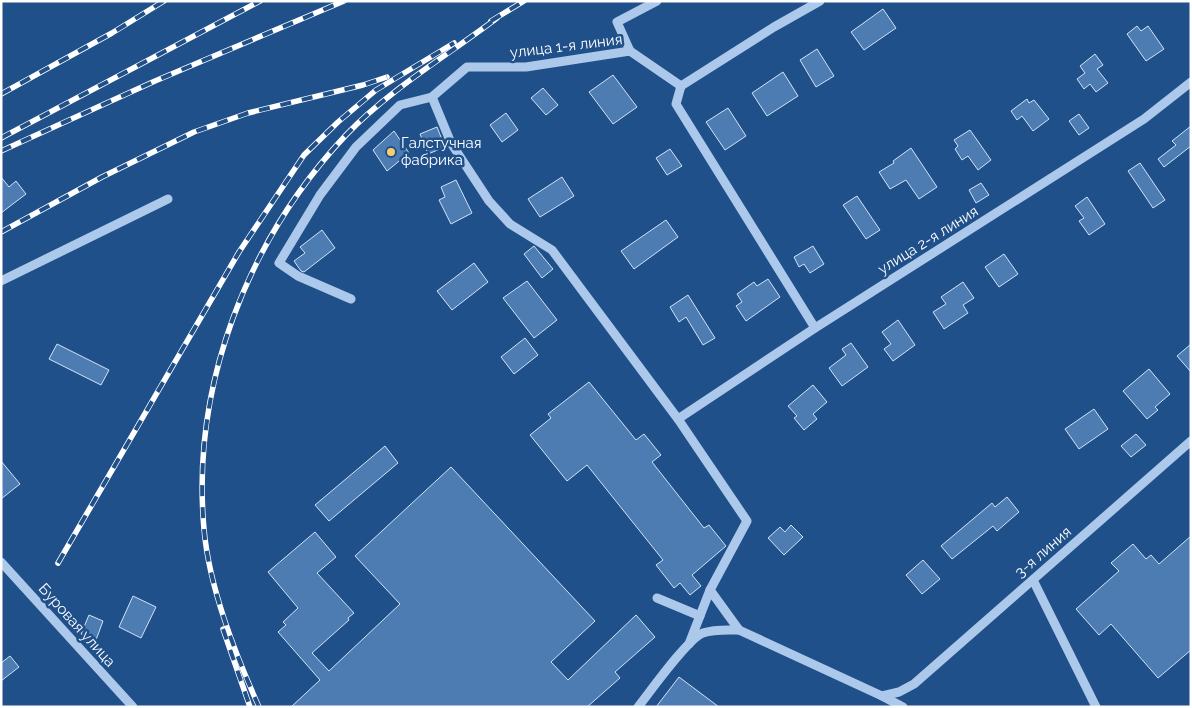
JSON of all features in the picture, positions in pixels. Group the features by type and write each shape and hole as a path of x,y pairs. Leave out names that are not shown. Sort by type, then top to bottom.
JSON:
{"street":[{"path":"630,52 616,22 657,1"},
{"path":"815,328 676,104 681,86 774,27 820,1"},
{"name":"улица 1-я линия","path":"432,97 467,67 526,67 630,52 681,86"},
{"name":"улица 2-я линия","path":"678,420 815,328 1144,119 1191,82"},
{"path":"351,299 298,276 279,263 320,195 356,148 400,105 432,97 451,143 489,201 510,224 552,250 678,420 747,521 710,590 688,645"},
{"path":"1,281 168,199"},
{"name":"3-я линия","path":"887,701 914,684 1191,441"},
{"name":"Буровая улица","path":"1,562 131,706"},
{"path":"1033,580 1096,707"},
{"path":"710,590 738,630 887,701 904,707"},
{"path":"657,598 700,616"},
{"path":"638,707 688,645 702,633 738,630"}],"building":[{"path":"883,9 896,28 864,50 851,32"},
{"path":"1137,26 1141,31 1148,26 1164,49 1146,61 1127,34"},
{"path":"817,49 834,76 816,87 800,60"},
{"path":"1095,54 1103,65 1097,69 1108,83 1096,92 1090,84 1084,89 1077,79 1085,73 1080,66"},
{"path":"783,72 798,96 767,116 752,93"},
{"path":"613,75 637,107 613,124 589,92"},
{"path":"543,88 558,105 546,115 531,98"},
{"path":"1027,99 1029,103 1034,100 1049,119 1033,131 1022,116 1017,120 1011,111"},
{"path":"728,108 746,136 725,150 706,122"},
{"path":"506,113 518,130 502,142 490,125"},
{"path":"1079,114 1089,128 1079,135 1069,121"},
{"path":"1191,126 1191,146 1164,167 1158,159 1176,145 1172,141"},
{"path":"437,127 445,147 428,154 420,134"},
{"path":"970,130 991,160 978,170 968,156 962,160 955,149 958,146 954,140"},
{"name":"Галстучная фабрика","path":"394,131 409,153 387,171 373,150"},
{"path":"911,148 937,187 919,199 906,180 890,189 879,172 894,163 893,161"},
{"path":"670,149 682,166 667,175 656,158"},
{"path":"1140,163 1165,200 1153,208 1128,171"},
{"path":"1,177 9,187 16,181 26,194 1,213"},
{"path":"562,177 574,196 540,217 528,199"},
{"path":"456,180 472,213 451,224 439,200 445,197 441,187"},
{"path":"981,183 989,195 976,203 969,190"},
{"path":"857,196 880,230 866,239 843,205"},
{"path":"1087,197 1105,224 1089,235 1079,221 1084,218 1075,206"},
{"path":"666,220 678,237 634,269 621,251"},
{"path":"322,230 335,248 304,272 301,271 294,261 305,253 300,247"},
{"path":"534,246 553,269 542,278 524,254"},
{"path":"813,246 824,264 810,273 804,264 799,267 794,257"},
{"path":"1004,254 1018,274 999,287 985,267"},
{"path":"474,263 488,282 452,310 437,291"},
{"path":"768,279 780,297 746,321 736,306 742,302 737,294 754,282 757,286"},
{"path":"527,281 557,320 534,338 503,298"},
{"path":"963,282 974,298 963,305 968,313 944,329 933,312 946,304 941,297"},
{"path":"688,295 715,338 703,345 686,317 679,322 670,307"},
{"path":"898,320 915,345 893,361 884,349 891,344 882,332"},
{"path":"525,338 538,355 514,374 501,357"},
{"path":"851,343 868,367 842,386 829,368 846,355 842,349"},
{"path":"57,344 109,370 101,385 49,359"},
{"path":"1191,344 1191,372 1177,356"},
{"path":"1149,369 1170,394 1155,407 1158,410 1147,419 1123,391"},
{"path":"589,382 636,440 644,434 661,455 652,462 704,528 709,525 726,546 692,575 701,586 690,595 680,583 674,588 656,565 663,560 587,465 567,481 530,435 551,418 548,414"},
{"path":"813,385 827,402 813,414 817,419 804,430 794,418 797,416 788,406"},
{"path":"1094,409 1108,429 1079,449 1065,429"},
{"path":"1136,434 1146,445 1131,457 1121,446"},
{"path":"385,446 398,463 329,521 315,505"},
{"path":"1,461 20,484 1,499"},
{"path":"451,467 595,621 551,662 568,680 636,615 655,637 615,672 620,678 587,707 291,707 320,680 278,632 286,625 283,622 298,608 268,572 315,532 336,557 317,573 354,613 348,618 349,620 312,653 329,671 400,604 355,556"},
{"path":"1007,497 1019,512 997,531 993,526 952,559 941,546 992,503 995,507"},
{"path":"791,525 803,537 784,555 768,538 780,527 785,532"},
{"path":"1191,536 1191,650 1158,678 1111,624 1099,635 1076,609 1119,571 1111,563 1133,544 1146,559 1151,555 1159,564"},
{"path":"923,560 940,579 922,594 906,575"},
{"path":"133,596 156,607 141,638 119,627"},
{"path":"89,615 103,621 96,640 81,634"},
{"path":"10,656 19,667 1,681 1,663"},
{"path":"679,677 719,707 656,707"}],"railway":[{"path":"1,94 112,33 164,1"},
{"path":"1,138 260,1"},
{"path":"1,151 155,81 344,1"},
{"path":"491,21 524,1"},
{"path":"259,707 224,620 211,574 204,529 202,475 207,421 217,368 233,317 255,267 281,220 311,176 346,135 400,88 497,18"},
{"path":"58,563 239,252 304,155 338,122 376,90 454,43"},
{"path":"1,232 102,177 194,132 248,113 363,85 387,77"},
{"path":"223,629 250,707"}],"place":[{"name":"Галстучная фабрика","path":"391,152"}]}
